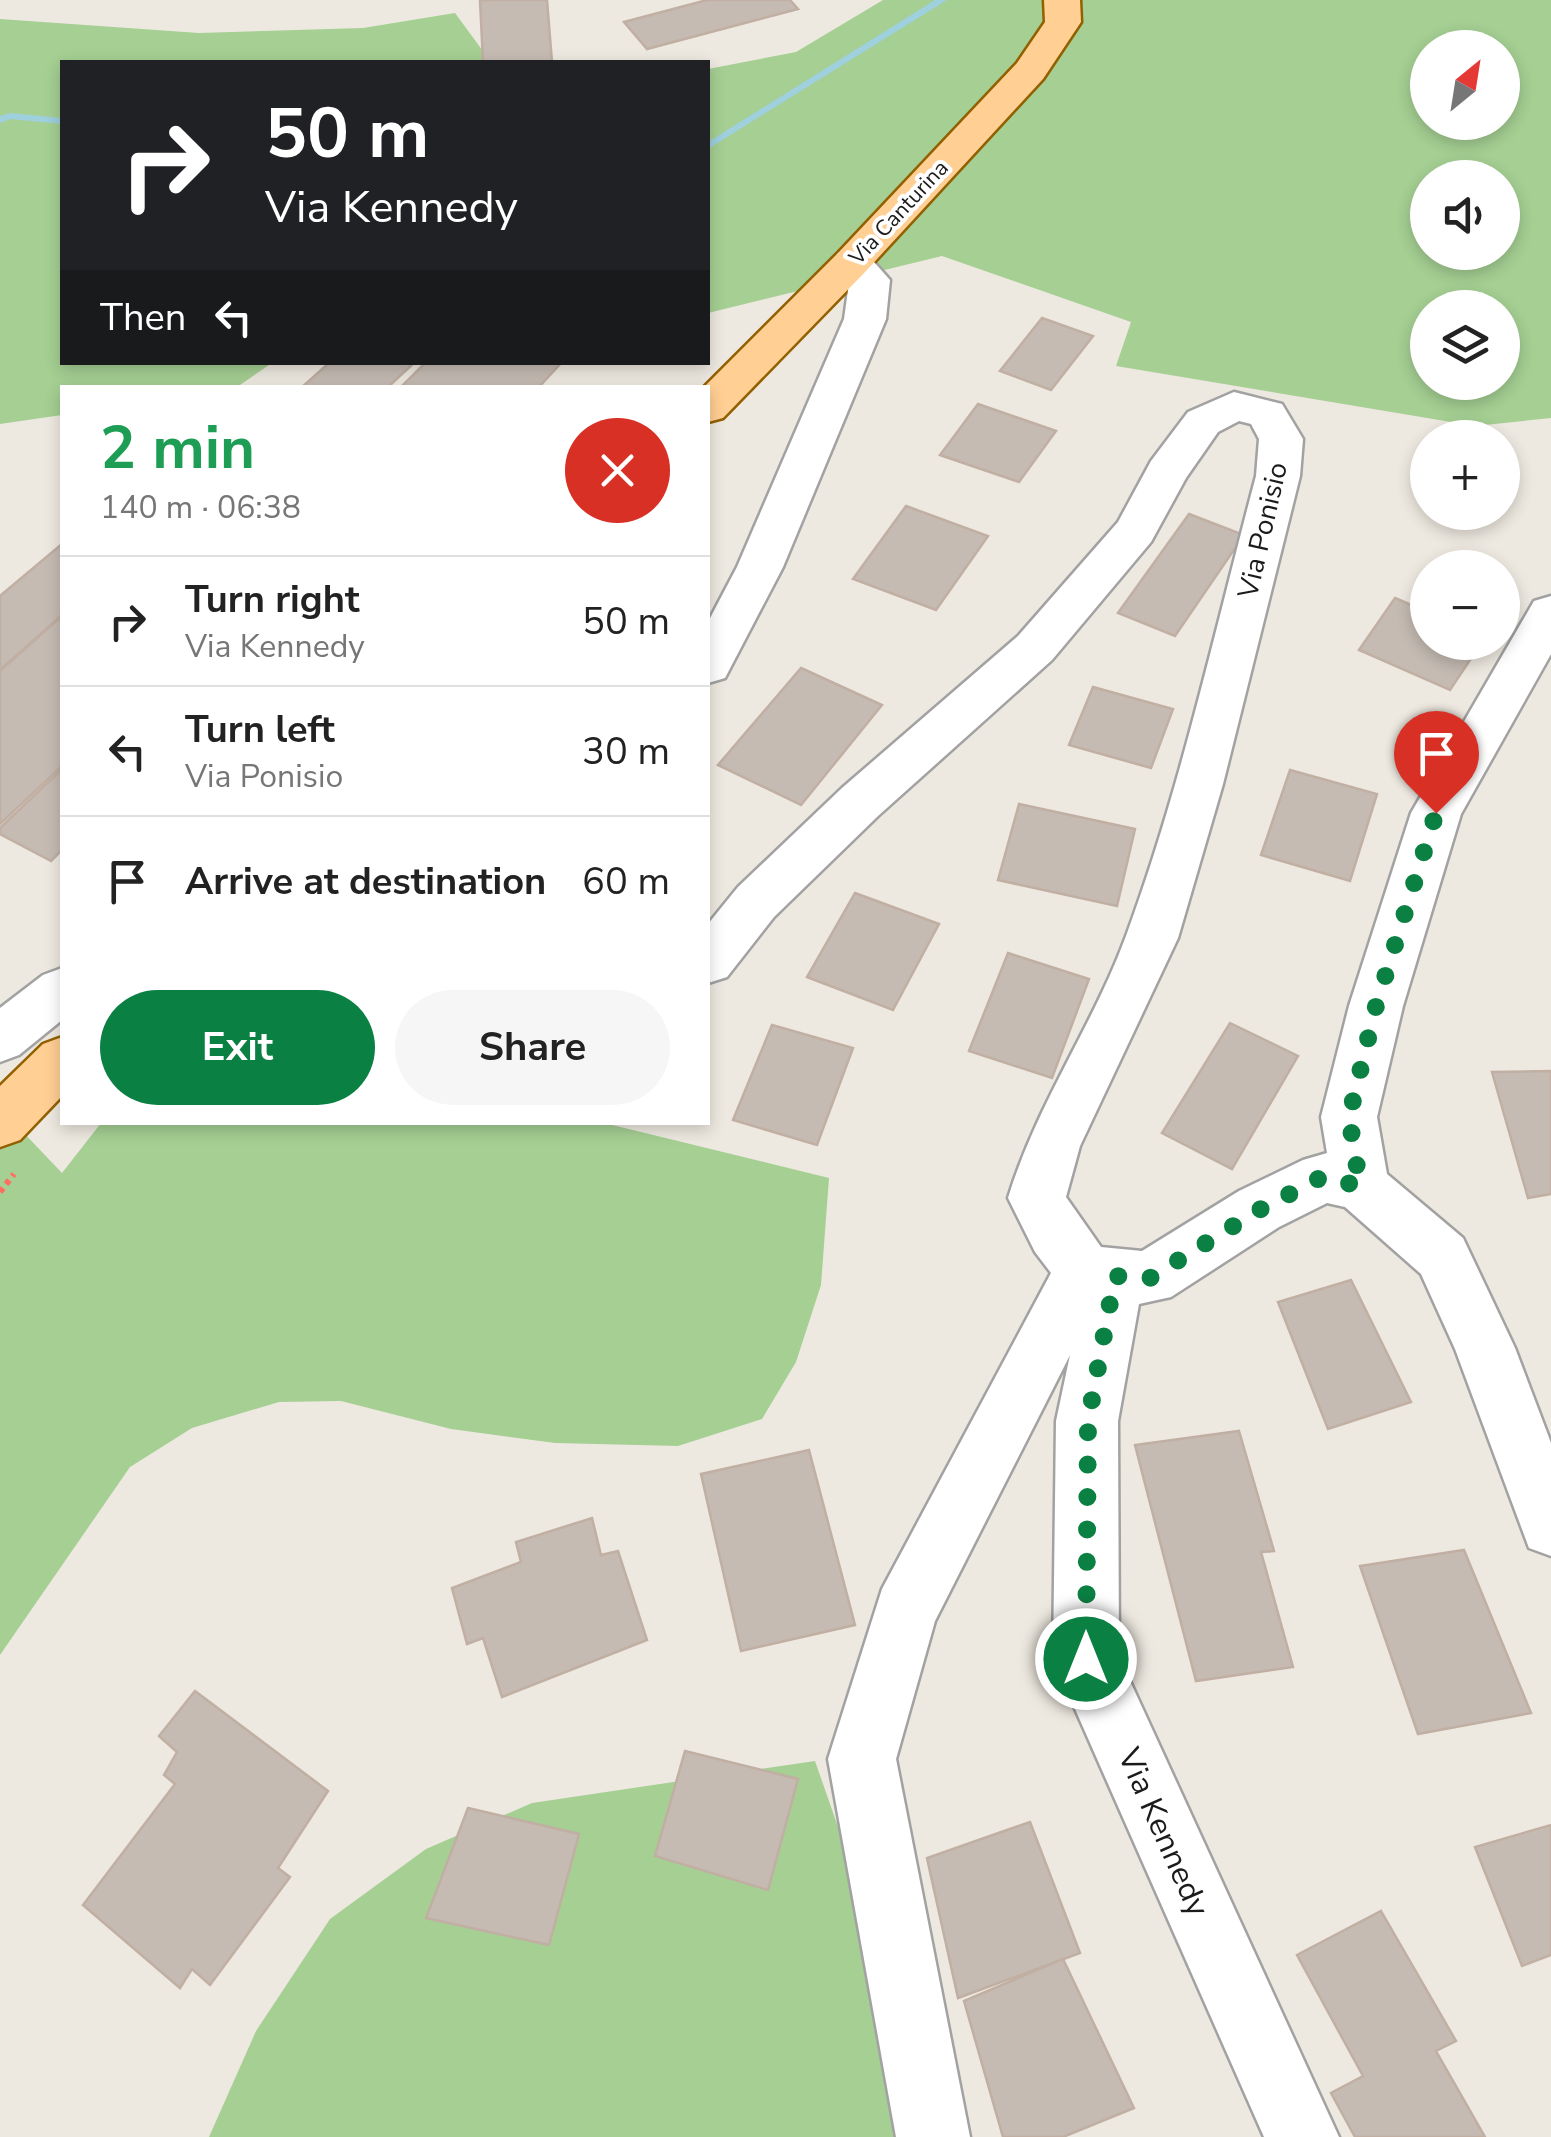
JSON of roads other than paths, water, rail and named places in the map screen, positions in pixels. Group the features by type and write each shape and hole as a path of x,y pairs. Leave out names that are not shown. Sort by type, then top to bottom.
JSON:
{"main road":[{"name":"Via Canturina","path":"710,406 852,262 1030,71 1063,22 1062,0"},
{"path":"0,1123 60,1062"}],"street":[{"path":"710,662 760,567 866,319 870,280 852,262"},
{"name":"Via Ponisio","path":"710,960 769,889 860,802 1035,648 1136,531 1168,472 1203,422 1234,406 1268,414 1281,439 1278,476 1198,784 1152,938 1052,1146 1037,1198 1084,1260"},
{"path":"1360,1186 1349,1117 1376,1006 1436,813 1551,612"},
{"path":"0,1039 60,992"},
{"path":"933,2137 862,1759 905,1612 1084,1260 1150,1278 1259,1210 1322,1177 1360,1186 1442,1256 1485,1348 1551,1526"},
{"name":"Via Kennedy","path":"1084,1260 1088,1421 1086,1659 1302,2137"}],"waterway":[{"path":"710,145 942,0"},
{"path":"0,120 10,116 60,121"}]}
